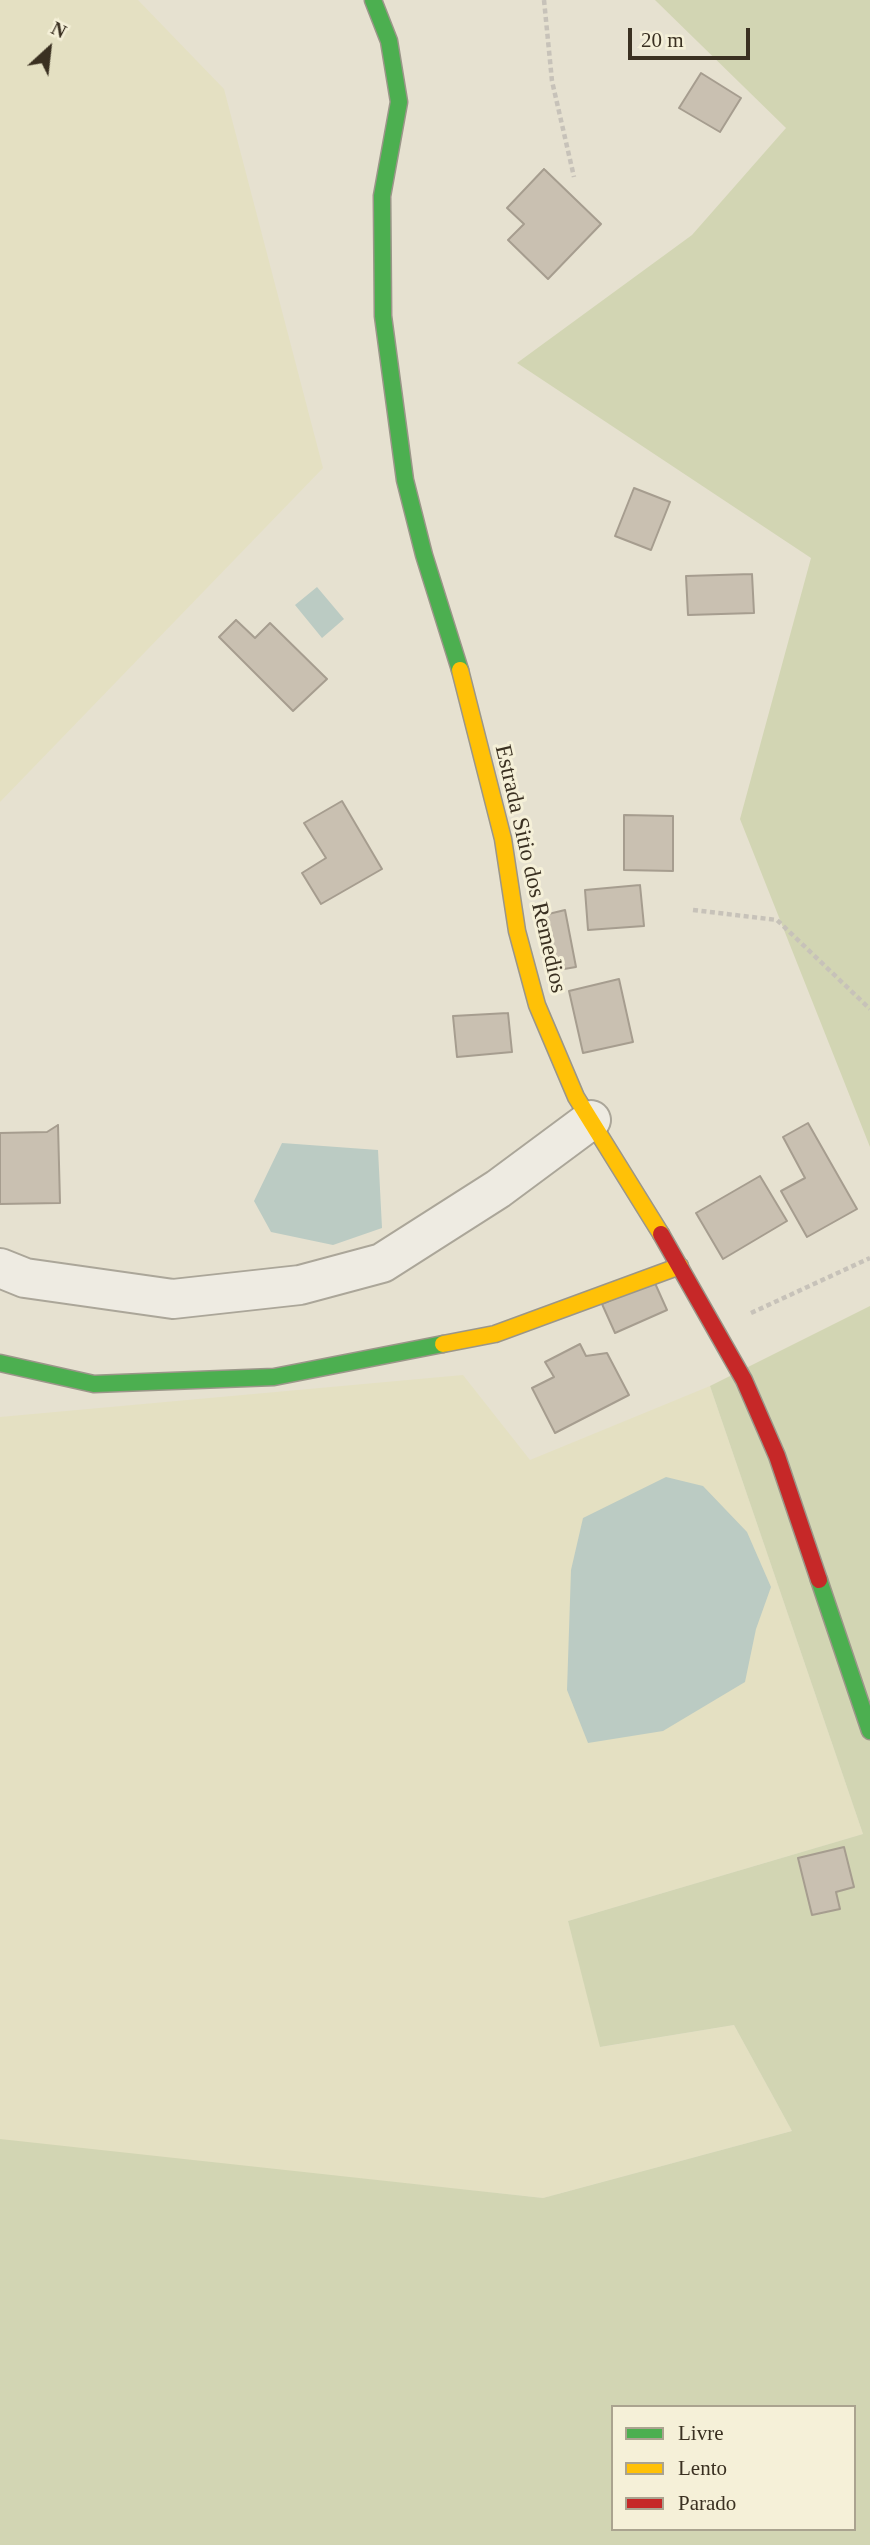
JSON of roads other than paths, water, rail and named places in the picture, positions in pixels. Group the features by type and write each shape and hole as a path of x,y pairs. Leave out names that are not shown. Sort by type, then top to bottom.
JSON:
{"street":[{"name":"Estrada Sitio dos Remedios","path":"373,0 389,41 398,102 382,196 383,316 405,480 424,555 454,648 503,839 517,930 537,1005 576,1097 680,1266 744,1380 777,1457 870,1731"},
{"path":"0,1268 25,1278 173,1299 300,1286 382,1262 498,1189 591,1120"},
{"path":"0,1363 94,1384 274,1377 495,1334 680,1266"}]}
